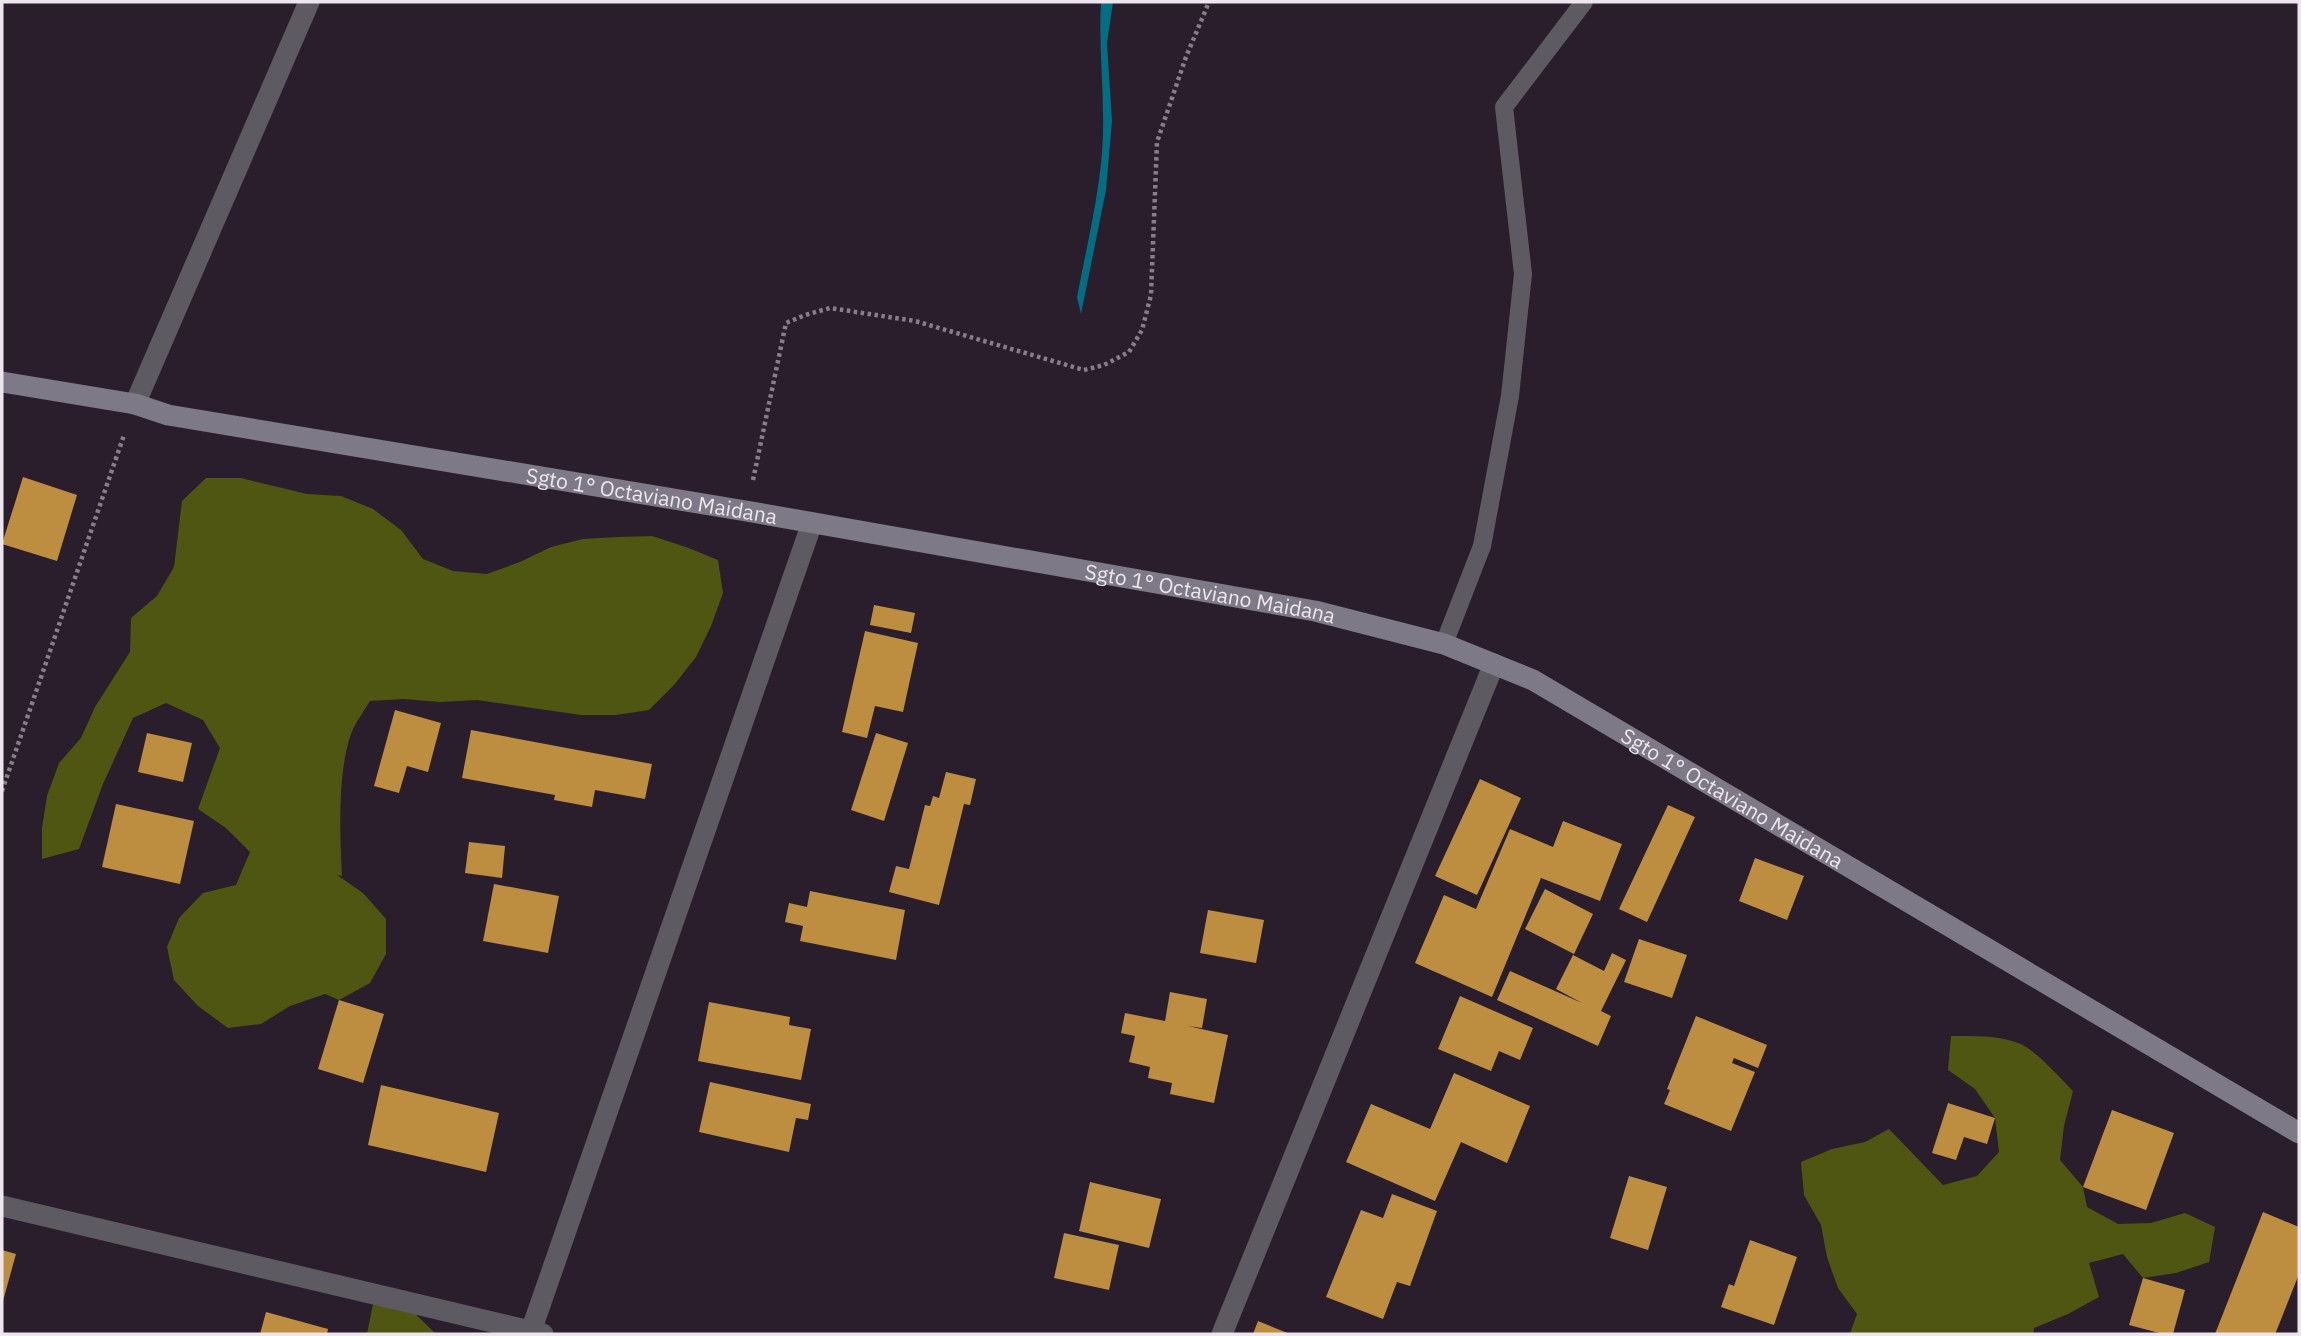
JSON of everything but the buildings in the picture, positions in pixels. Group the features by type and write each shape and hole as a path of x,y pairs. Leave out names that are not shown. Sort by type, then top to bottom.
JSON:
{"main road":[{"name":"Sgto 1° Octaviano Maidana","path":"2,382 135,404 168,415 1315,611 1444,644 1533,680 2299,1133"}],"street":[{"path":"135,404 309,2"},
{"path":"2,1206 535,1333 812,523"},
{"path":"1222,1334 1493,664"}],"lane":[{"path":"1444,644 1482,545 1510,396 1523,274 1504,107 1584,2"}],"path":[{"path":"746,512 786,323 830,309 915,321 1084,370 1104,365 1129,352 1142,330 1151,295 1157,142 1186,57 1209,2"},
{"path":"2,791 135,404"}],"green space":[{"path":"206,478 241,478 307,494 341,496 373,509 401,530 423,559 453,571 487,574 551,547 583,539 652,536 718,560 723,593 696,657 674,685 649,710 616,715 581,715 477,700 370,701 353,730 343,767 340,804 342,876 337,875 363,893 386,919 386,954 370,983 339,1000 325,994 290,1006 261,1024 228,1028 198,1006 174,980 167,947 179,918 203,893 236,885 250,852 226,828 198,809 220,748 203,720 166,703 133,718 103,784 79,849 42,859 42,828 47,796 59,763 81,738 95,707 130,652 131,618 157,596 174,567 182,501"},
{"path":"1951,1036 1985,1036 2010,1040 2025,1046 2039,1057 2073,1091 2064,1126 2060,1160 2083,1187 2087,1207 2118,1224 2151,1223 2185,1213 2215,1227 2209,1262 2176,1273 2143,1278 2123,1254 2089,1263 2099,1297 2034,1328 2033,1334 1850,1334 1857,1314 1838,1288 1827,1257 1821,1225 1804,1195 1801,1162 1832,1149 1865,1142 1889,1129 1943,1185 1977,1176 1999,1152 1995,1118 1975,1089 1948,1070"},
{"path":"373,1304 407,1306 436,1334 367,1334"}],"water":[{"path":"1101,2 1113,2 1107,43 1112,121 1106,190 1081,314 1077,297 1095,207 1102,153"}]}
